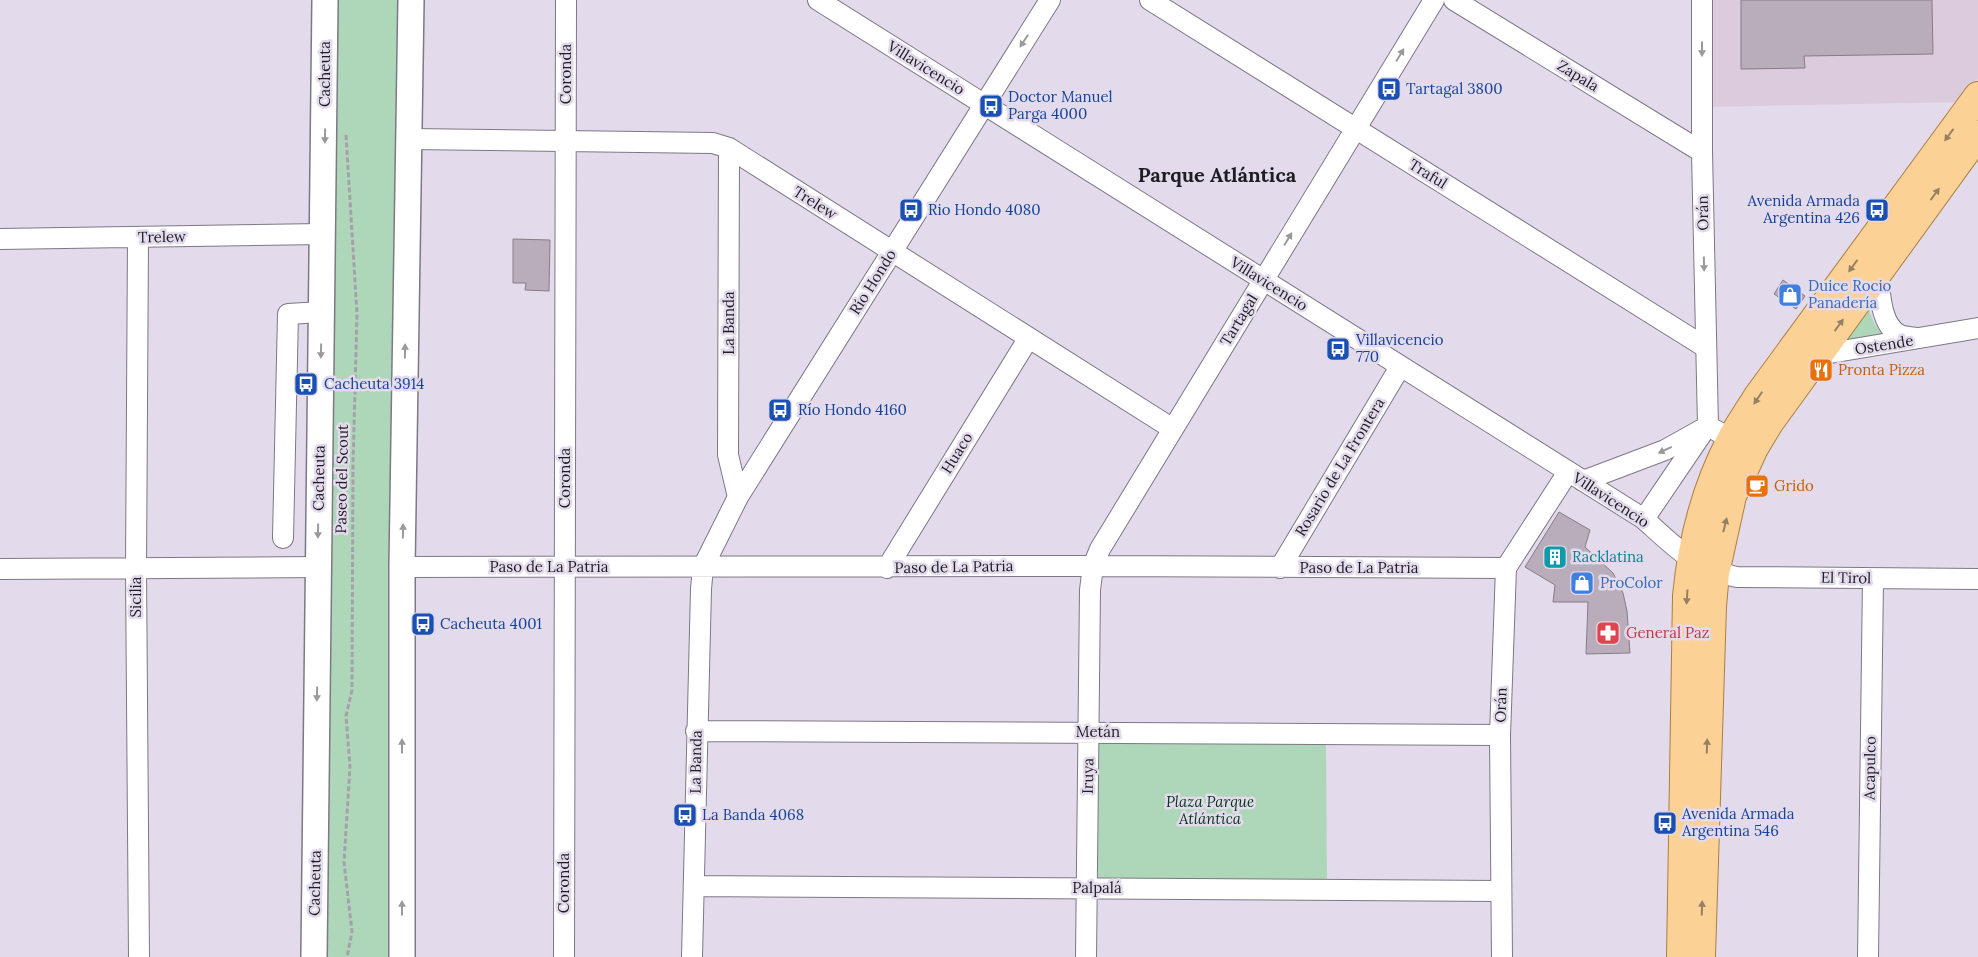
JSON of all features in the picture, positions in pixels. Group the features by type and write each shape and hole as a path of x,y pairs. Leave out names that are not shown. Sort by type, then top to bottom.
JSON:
{"main road":[{"path":"1681,957 1685,632 1690,560 1713,479 1719,433 1758,396 1978,96"},
{"path":"1701,957 1712,606 1715,573 1727,515 1742,472 1769,423 1978,135"}],"street":[{"name":"Cacheuta","path":"314,957 325,0"},
{"path":"402,957 402,567 411,0"},
{"name":"Coronda","path":"564,957 566,0"},
{"name":"Villavicencio","path":"818,0 1644,519 1690,560 1715,573"},
{"name":"Río Hondo","path":"703,568 738,497 1050,0"},
{"name":"Traful","path":"1150,0 1705,347"},
{"name":"Tartagal","path":"1093,566 1100,549 1434,0"},
{"name":"Zapala","path":"1454,0 1702,152"},
{"name":"Orán","path":"1702,0 1705,347 1719,433"},
{"name":"Trelew","path":"409,139 713,143 729,148 1173,429"},
{"name":"La Banda","path":"729,148 728,455 738,497"},
{"name":"Trelew","path":"0,239 323,234"},
{"name":"Sicilia","path":"138,238 136,569 138,957"},
{"name":"Ostende","path":"1878,273 1883,308 1892,329 1900,335 1921,339"},
{"path":"283,538 288,314 322,312"},
{"name":"Ostende","path":"1818,355 1978,328"},
{"name":"Huaco","path":"887,568 1028,338"},
{"name":"Rosario de La Frontera","path":"1280,568 1400,367"},
{"path":"1506,568 1575,477 1719,433"},
{"path":"1644,519 1719,433"},
{"name":"Paso de La Patria","path":"402,567 887,568 1093,566 1506,568"},
{"name":"Iruya","path":"1086,957 1090,590 1093,566"},
{"path":"0,569 318,567"},
{"name":"La Banda","path":"692,957 696,731 703,568"},
{"name":"Orán","path":"1502,957 1500,735 1506,568"},
{"name":"El Tirol","path":"1715,573 1737,577 1978,579"},
{"name":"Acapulco","path":"1868,957 1873,578"},
{"name":"Metán","path":"696,731 1500,735"},
{"name":"Palpalá","path":"694,886 1501,891"}],"path":[{"name":"Paseo del Scout","path":"346,131 357,314 352,690 346,716 350,766 344,862 352,932 347,957"}],"shaded area":[{"path":"1710,0 1978,0 1978,79 1962,102 1707,107"}],"green space":[{"path":"325,0 411,0 402,957 314,957"},
{"path":"1866,293 1870,312 1875,323 1887,338 1828,349"},
{"name":"Plaza Parque Atlántica","path":"1096,738 1326,738 1327,885 1092,883"}],"building":[{"path":"1741,0 1932,0 1933,54 1804,56 1805,68 1741,69"},
{"path":"513,239 550,240 549,291 525,290 526,283 513,283"},
{"name":"Duice Rocio Panadería","path":"1783,280 1805,296 1796,309 1774,294"},
{"path":"1559,512 1590,530 1585,547 1613,573 1623,593 1627,611 1630,653 1586,654 1588,602 1553,602 1555,585 1525,567"}],"place":[{"name":"Tartagal 3800","path":"1389,89"},
{"name":"Doctor Manuel Parga 4000","path":"991,106"},
{"name":"Rio Hondo 4080","path":"911,210"},
{"name":"Avenida Armada Argentina 426","path":"1877,210"},
{"name":"Duice Rocio Panadería","path":"1790,295"},
{"name":"Villavicencio 770","path":"1338,349"},
{"name":"Pronta Pizza","path":"1821,370"},
{"name":"Cacheuta 3914","path":"306,384"},
{"name":"Río Hondo 4160","path":"780,410"},
{"name":"Grido","path":"1757,486"},
{"name":"Racklatina","path":"1555,557"},
{"name":"ProColor","path":"1582,583"},
{"name":"Cacheuta 4001","path":"423,624"},
{"name":"General Paz","path":"1608,633"},
{"name":"La Banda 4068","path":"685,815"},
{"name":"Avenida Armada Argentina 546","path":"1665,823"}],"district":[{"name":"Parque Atlántica","path":"1217,175"}]}
